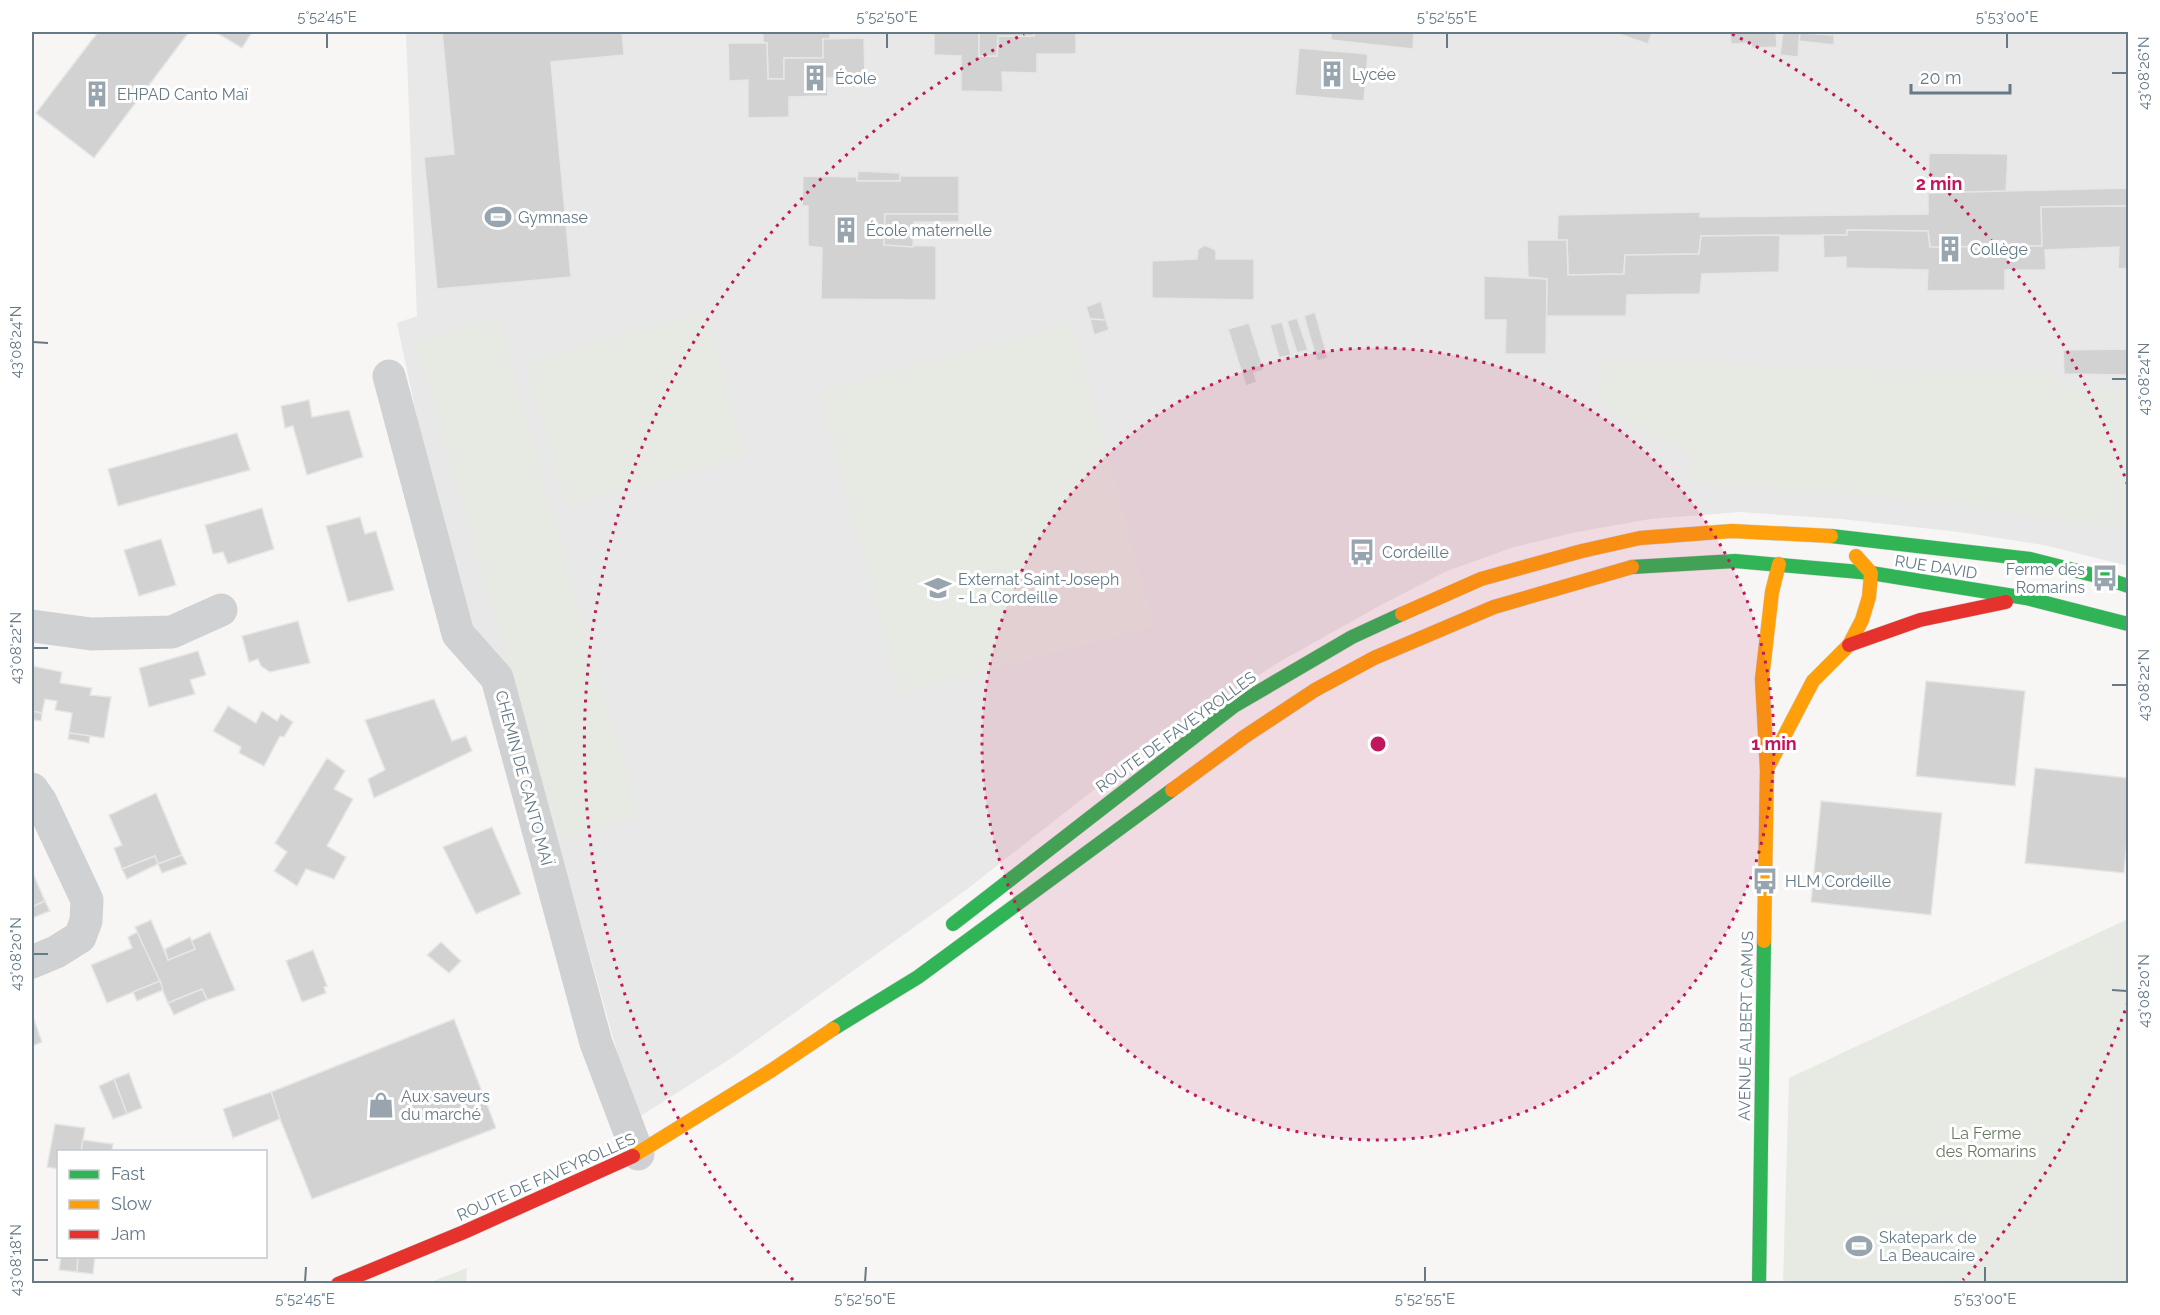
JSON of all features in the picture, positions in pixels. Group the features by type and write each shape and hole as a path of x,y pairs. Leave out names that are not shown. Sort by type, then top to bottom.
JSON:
{"main road":[{"name":"ROUTE DE FAVEYROLLES","path":"939,935 1233,706 1295,669 1383,622 1481,579 1582,551 1640,538 1732,531 1824,536"},
{"path":"1779,564 1797,549 1824,536 1854,553 1871,573"},
{"name":"RUE DAVID","path":"1824,536 2030,560 2105,578 2128,586"},
{"name":"ROUTE DE FAVEYROLLES","path":"338,1284 464,1232 638,1154 918,977 1244,737 1315,690 1374,658 1494,607 1633,567 1735,561"},
{"name":"RUE DAVID","path":"1735,561 1871,573 2026,598 2128,624"},
{"name":"AVENUE ALBERT CAMUS","path":"1759,1284 1767,770 1762,679 1772,592 1779,564"},
{"name":"AVENUE ALBERT CAMUS","path":"1767,770 1813,681 1849,645 1862,620 1869,597 1871,573"},
{"name":"AVENUE ALBERT CAMUS","path":"1849,645 1920,620 2026,598"},
{"name":"ROUTE DE FAVEYROLLES","path":"847,1020 886,980"}],"street":[{"name":"CHEMIN DE CANTO MAÏ","path":"389,376 458,634 497,678 596,1042 638,1154"},
{"path":"32,626 91,633 172,632 221,610"},
{"path":"32,789 41,802 87,900 86,921 80,937 56,952 32,962"}],"shaded area":[{"name":"Externat Saint-Joseph - La Cordeille","path":"406,32 2128,32 2128,566 2044,545 1959,532 1841,519 1740,512 1650,519 1577,532 1514,547 1447,571 1281,661 1200,712 1146,749 966,890 730,1059 636,1119 512,678 472,626 429,474 397,323 417,316"}],"green space":[{"path":"705,311 746,456 566,507 525,362"},
{"path":"498,319 639,816 558,839 416,341"},
{"path":"1072,324 1154,626 900,694 819,391"},
{"path":"1601,361 2058,374 2058,389 2128,388 2128,529 1941,502 1692,481 1692,457 1600,404"},
{"name":"La Ferme des Romarins","path":"2128,919 2128,1283 1783,1283 1789,1078"},
{"path":"467,1268 466,1283 428,1283"}],"building":[{"name":"EHPAD Canto Maï","path":"98,32 189,32 94,158 36,113"},
{"name":"EHPAD Canto Maï","path":"215,32 252,32 242,48"},
{"name":"Gymnase","path":"442,32 622,32 624,55 551,62 571,277 437,289 424,157 454,154"},
{"path":"763,32 830,32 830,39 823,39 823,58 784,58 784,79 768,79 767,43 763,42"},
{"path":"934,32 979,32 979,56 997,56 998,36 1034,36 1034,32 1076,32 1076,54 1037,54 1037,73 1002,72 1003,92 961,91 961,56 934,55"},
{"path":"979,32 1034,32 1034,36 998,36 997,56 979,56"},
{"path":"1331,32 1414,32 1413,49 1331,40"},
{"path":"1613,32 1652,32 1648,44"},
{"path":"1730,32 1776,32 1777,47 1752,48 1751,43 1731,44"},
{"path":"1783,32 1800,33 1798,57 1780,55"},
{"path":"1800,33 1834,35 1834,45 1799,41"},
{"name":"École","path":"864,38 865,77 827,78 828,96 789,97 789,117 748,118 748,80 729,81 728,43 767,43 768,79 784,79 784,58 823,58 823,39"},
{"name":"Lycée","path":"1299,48 1368,54 1364,101 1295,95"},
{"name":"Collège","path":"1929,153 2008,154 2006,192 1928,193"},
{"path":"858,171 900,173 900,181 857,181"},
{"name":"École maternelle","path":"803,176 857,177 857,181 900,181 900,176 959,176 959,214 885,214 884,245 936,246 936,300 821,299 822,248 808,246 808,206 802,206"},
{"path":"2128,188 2128,206 2041,207 2042,246 1930,247 1928,231 1847,230 1847,235 1701,236 1699,254 1625,255 1624,274 1568,275 1567,240 1557,240 1558,215 1700,212 1700,217 1928,214 1928,193"},
{"name":"Collège","path":"2128,206 2128,268 2118,269 2119,247 2045,250 2046,270 2005,270 2005,290 1927,291 1928,270 1846,268 1846,257 1824,258 1823,235 1847,235 1847,230 1928,231 1930,247 2042,246 2041,207"},
{"path":"885,214 959,214 959,222 914,222 913,247 884,245"},
{"path":"1780,235 1779,272 1702,274 1700,294 1627,295 1626,316 1546,316 1547,279 1528,277 1527,240 1567,240 1568,275 1624,274 1625,255 1699,254 1701,236"},
{"path":"1205,245 1216,250 1216,259 1254,259 1254,300 1152,298 1152,261 1197,259 1198,249"},
{"path":"1484,276 1547,279 1546,354 1505,354 1506,320 1484,320"},
{"path":"1101,301 1106,320 1090,319 1086,307"},
{"path":"1315,312 1328,358 1317,361 1304,316"},
{"path":"1297,318 1308,350 1297,353 1287,321"},
{"path":"1090,319 1106,320 1109,330 1094,335"},
{"path":"1282,322 1291,355 1279,358 1270,325"},
{"path":"1249,323 1264,370 1254,373 1257,382 1246,386 1228,329"},
{"path":"2128,349 2128,375 2064,374 2063,350"},
{"path":"309,400 312,417 349,410 363,457 307,475 293,426 285,428 281,406"},
{"path":"237,433 250,470 118,506 108,469"},
{"path":"262,508 274,549 228,564 223,552 213,554 205,525"},
{"path":"360,517 365,534 376,531 394,590 348,602 326,526"},
{"path":"161,539 176,585 139,596 124,550"},
{"path":"298,621 310,663 270,672 261,666 258,659 249,662 242,636"},
{"path":"198,651 206,675 190,680 195,694 149,707 139,668"},
{"path":"32,666 62,672 60,683 92,688 90,695 111,697 104,738 69,733 72,713 55,710 57,701 45,699 42,713 32,711"},
{"path":"1926,681 2025,691 2015,786 1916,776"},
{"path":"434,699 452,741 466,736 472,751 374,798 368,779 385,770 365,720"},
{"path":"228,706 256,723 262,711 277,721 281,714 293,722 284,737 280,736 264,766 239,753 241,747 213,731"},
{"path":"32,711 42,713 41,721 32,720"},
{"path":"69,733 90,736 89,743 68,739"},
{"path":"327,758 345,771 334,789 353,799 327,846 346,857 334,879 306,869 297,886 274,871 287,852 275,843"},
{"path":"2035,768 2128,778 2128,829 2124,873 2025,863"},
{"path":"156,793 182,855 158,864 155,856 122,869 114,848 122,845 109,815"},
{"path":"1821,801 1942,813 1931,915 1811,902"},
{"path":"492,827 521,894 476,914 443,847"},
{"path":"182,855 187,864 162,873 158,864"},
{"path":"155,856 158,864 127,879 122,869"},
{"path":"32,871 45,901 32,907"},
{"path":"45,901 50,911 32,918 32,907"},
{"path":"151,920 168,960 195,949 191,941 210,932 235,990 207,1000 202,989 168,1003 135,927"},
{"path":"137,932 160,981 107,1003 91,965 132,948 128,937"},
{"path":"190,937 195,949 168,960 165,949"},
{"path":"441,942 461,961 449,973 427,955"},
{"path":"313,950 327,986 324,987 326,993 302,1002 286,961"},
{"path":"160,981 163,990 137,1001 133,992"},
{"path":"202,989 207,1000 174,1015 168,1003"},
{"path":"32,1014 42,1042 32,1046"},
{"name":"Aux saveurs du marché","path":"454,1019 496,1128 312,1199 271,1092"},
{"path":"129,1073 142,1108 127,1114 114,1079"},
{"path":"114,1079 127,1114 113,1119 99,1086"},
{"path":"271,1092 280,1119 233,1138 223,1109"},
{"path":"55,1124 85,1128 81,1150 57,1150 57,1169 47,1167"},
{"path":"83,1140 113,1144 112,1150 81,1150"},
{"path":"61,1258 78,1258 77,1272 59,1270"},
{"path":"78,1258 95,1258 93,1274 77,1272"}],"traffic: fast":[{"path":"1831,536 2030,559 2128,586"},
{"path":"1632,567 1735,561 1871,573 2026,598 2128,624"},
{"path":"953,924 1234,706 1352,637 1402,614"},
{"path":"833,1029 918,977 1172,790"},
{"path":"1759,1284 1764,941"}],"traffic: slow":[{"path":"1402,614 1481,579 1582,551 1640,538 1732,531 1831,536"},
{"path":"1767,769 1813,681 1849,645 1862,620 1869,597 1871,573 1856,556"},
{"path":"1764,941 1767,770 1762,679 1772,592 1779,564"},
{"path":"1172,790 1244,737 1315,690 1374,658 1494,607 1632,567"},
{"path":"633,1156 772,1070 833,1029"}],"traffic: jam":[{"path":"1849,645 1920,620 2006,602"},
{"path":"338,1284 464,1232 633,1156"}],"place":[{"name":"Lycée","path":"1332,74"},
{"name":"École","path":"815,78"},
{"name":"EHPAD Canto Maï","path":"97,94"},
{"name":"Gymnase","path":"498,217"},
{"name":"École maternelle","path":"846,230"},
{"name":"Collège","path":"1950,249"},
{"name":"Cordeille","path":"1362,552"},
{"name":"Ferme des Romarins","path":"2105,578"},
{"name":"Externat Saint-Joseph - La Cordeille","path":"938,588"},
{"name":"HLM Cordeille","path":"1765,881"},
{"name":"Aux saveurs du marché","path":"381,1105"},
{"name":"Skatepark de La Beaucaire","path":"1859,1246"}]}
